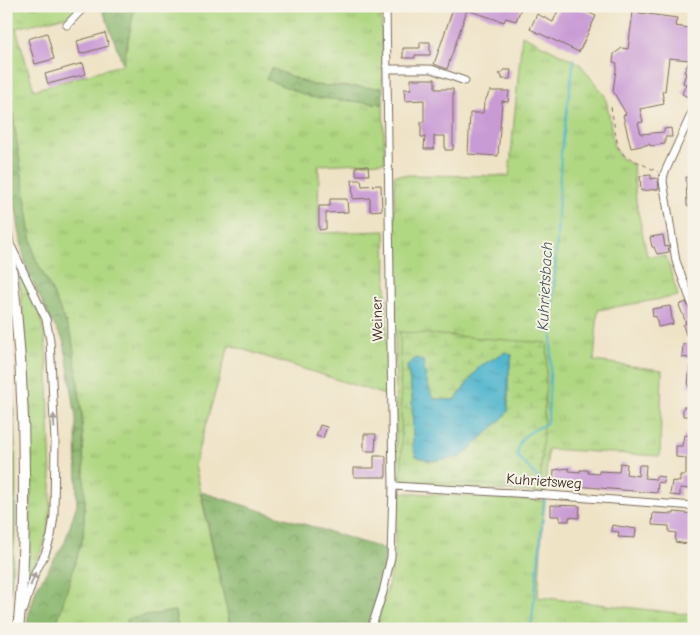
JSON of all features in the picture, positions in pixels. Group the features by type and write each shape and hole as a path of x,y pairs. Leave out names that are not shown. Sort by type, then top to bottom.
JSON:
{"highway":[{"path":"6,226 20,348 24,405 24,569 18,627"}],"street":[{"path":"67,25 85,6"},
{"name":"Weiner","path":"371,629 383,592 391,557 393,486 386,6"},
{"path":"387,69 431,69 465,80"},
{"path":"694,108 664,174 676,261 694,309"},
{"path":"8,242 46,319 50,340 55,441 54,516 51,536 45,554 35,573 18,627"},
{"name":"Kuhrietsweg","path":"393,486 694,506"}],"path":[{"path":"611,107 618,147 624,156 664,174"}],"green space":[{"path":"6,6 80,6 72,15 16,28 34,90 123,64 135,6 381,6 383,88 311,85 271,68 310,97 383,104 385,162 319,165 318,233 385,231 388,396 229,345 194,465 231,629 178,629 175,611 127,619 128,629 55,629 83,537 85,499 82,415 72,338 51,289 34,256 6,69"},
{"path":"104,6 135,6 123,64 102,8"},
{"path":"522,35 580,64 605,96 614,148 622,159 633,165 636,201 647,256 666,256 678,296 598,310 594,361 662,370 660,456 548,449 545,493 396,484 394,175 509,176"},
{"path":"271,68 311,85 383,88 383,104 310,97 266,79"},
{"path":"6,69 34,256 51,289 72,338 82,415 85,499 83,537 55,629 27,629 28,617 37,587 65,542 77,504 76,418 64,341 51,320 35,287 23,253 6,149"},
{"path":"19,276 36,305 41,318 46,346 51,472 48,531 27,580 31,510 31,444 25,332"},
{"path":"6,318 15,435 15,512 6,629"},
{"path":"400,332 548,343 540,488 402,480","holes":["512,355 508,378 508,411 461,457 413,447 412,395 407,366 423,361 428,386 434,399 455,400 480,366"]},
{"path":"201,492 387,550 379,589 367,629 231,629"},
{"path":"397,492 544,501 538,597 694,615 691,629 375,629 387,590 394,558"},
{"path":"175,611 178,629 128,629 127,619"}],"water":[{"path":"505,352 512,355 508,378 508,411 504,417 461,457 430,461 416,456 413,447 412,395 407,366 416,358 423,361 428,386 434,399 455,400 480,366"}],"building":[{"path":"454,6 522,6 516,21 506,18 504,22 467,10 447,69 434,64"},
{"path":"560,6 575,6 596,16 579,52 530,29 537,14 553,22"},
{"path":"633,12 677,18 675,26 689,28 690,16 694,17 694,49 691,49 689,60 669,58 665,91 662,91 664,104 640,109 643,122 638,123 641,134 664,132 664,129 671,128 672,137 665,137 665,144 650,146 650,144 631,148 623,115 626,114 613,91 617,63 613,62 614,54 622,48 628,49"},
{"path":"47,33 54,59 35,64 28,39"},
{"path":"105,33 109,46 80,54 77,41"},
{"path":"420,42 430,42 430,55 415,55 415,58 403,58 403,48 420,48"},
{"path":"690,60 694,62 694,72 690,80 694,82 694,100 682,94 686,84 683,83 686,73 684,72"},
{"path":"83,63 86,74 48,84 45,74"},
{"path":"503,70 511,70 510,79 502,79 502,76 499,74"},
{"path":"411,79 435,79 435,89 453,89 453,150 445,150 445,136 434,136 434,149 424,149 425,137 421,137 421,122 424,122 424,100 405,101 404,89 411,89"},
{"path":"490,91 509,91 508,102 502,101 498,156 468,154 470,113 483,113 484,103"},
{"path":"356,166 368,166 369,175 356,175"},
{"path":"651,175 651,179 658,178 659,189 641,191 640,176"},
{"path":"686,177 694,177 694,206 687,206"},
{"path":"352,180 361,180 362,186 381,185 382,210 370,211 370,198 353,199"},
{"path":"330,199 347,199 348,212 326,213 326,229 319,230 319,206 330,206"},
{"path":"663,235 665,247 668,246 669,252 657,254 654,247 652,247 650,237"},
{"path":"686,302 694,318 694,334 686,335 683,325 686,323 679,305"},
{"path":"670,306 673,324 658,327 656,316 653,317 652,309"},
{"path":"683,344 694,345 694,359 682,357"},
{"path":"690,364 694,364 694,387 688,386"},
{"path":"683,407 694,407 694,416 683,416"},
{"path":"320,425 327,427 323,438 316,436"},
{"path":"364,434 376,434 375,451 364,451"},
{"path":"684,435 694,436 694,474 692,473 691,489 680,488 680,496 670,495 672,481 680,482 680,475 686,475 686,458 676,457 676,446 682,446"},
{"path":"374,456 386,456 386,477 354,477 354,468 374,468"},
{"path":"620,463 627,464 626,474 638,476 639,465 646,465 645,478 656,479 656,476 664,477 664,483 658,482 657,493 553,484 554,470 569,468 569,471 580,472 580,470 588,470 588,473 599,474 599,471 619,472"},
{"path":"551,505 580,506 579,518 569,517 569,521 560,521 560,516 551,516"},
{"path":"674,512 694,514 694,545 675,542 676,533 669,532 669,526 652,525 653,513 674,514"},
{"path":"612,525 636,529 635,538 618,537 619,532 611,531"}],"waterway":[{"name":"Kuhrietsbach","path":"545,490 545,485 518,457 518,450 522,440 530,432 546,424 548,417 561,154 574,59"},
{"name":"Kuhrietsbach","path":"531,629 545,498"}]}
